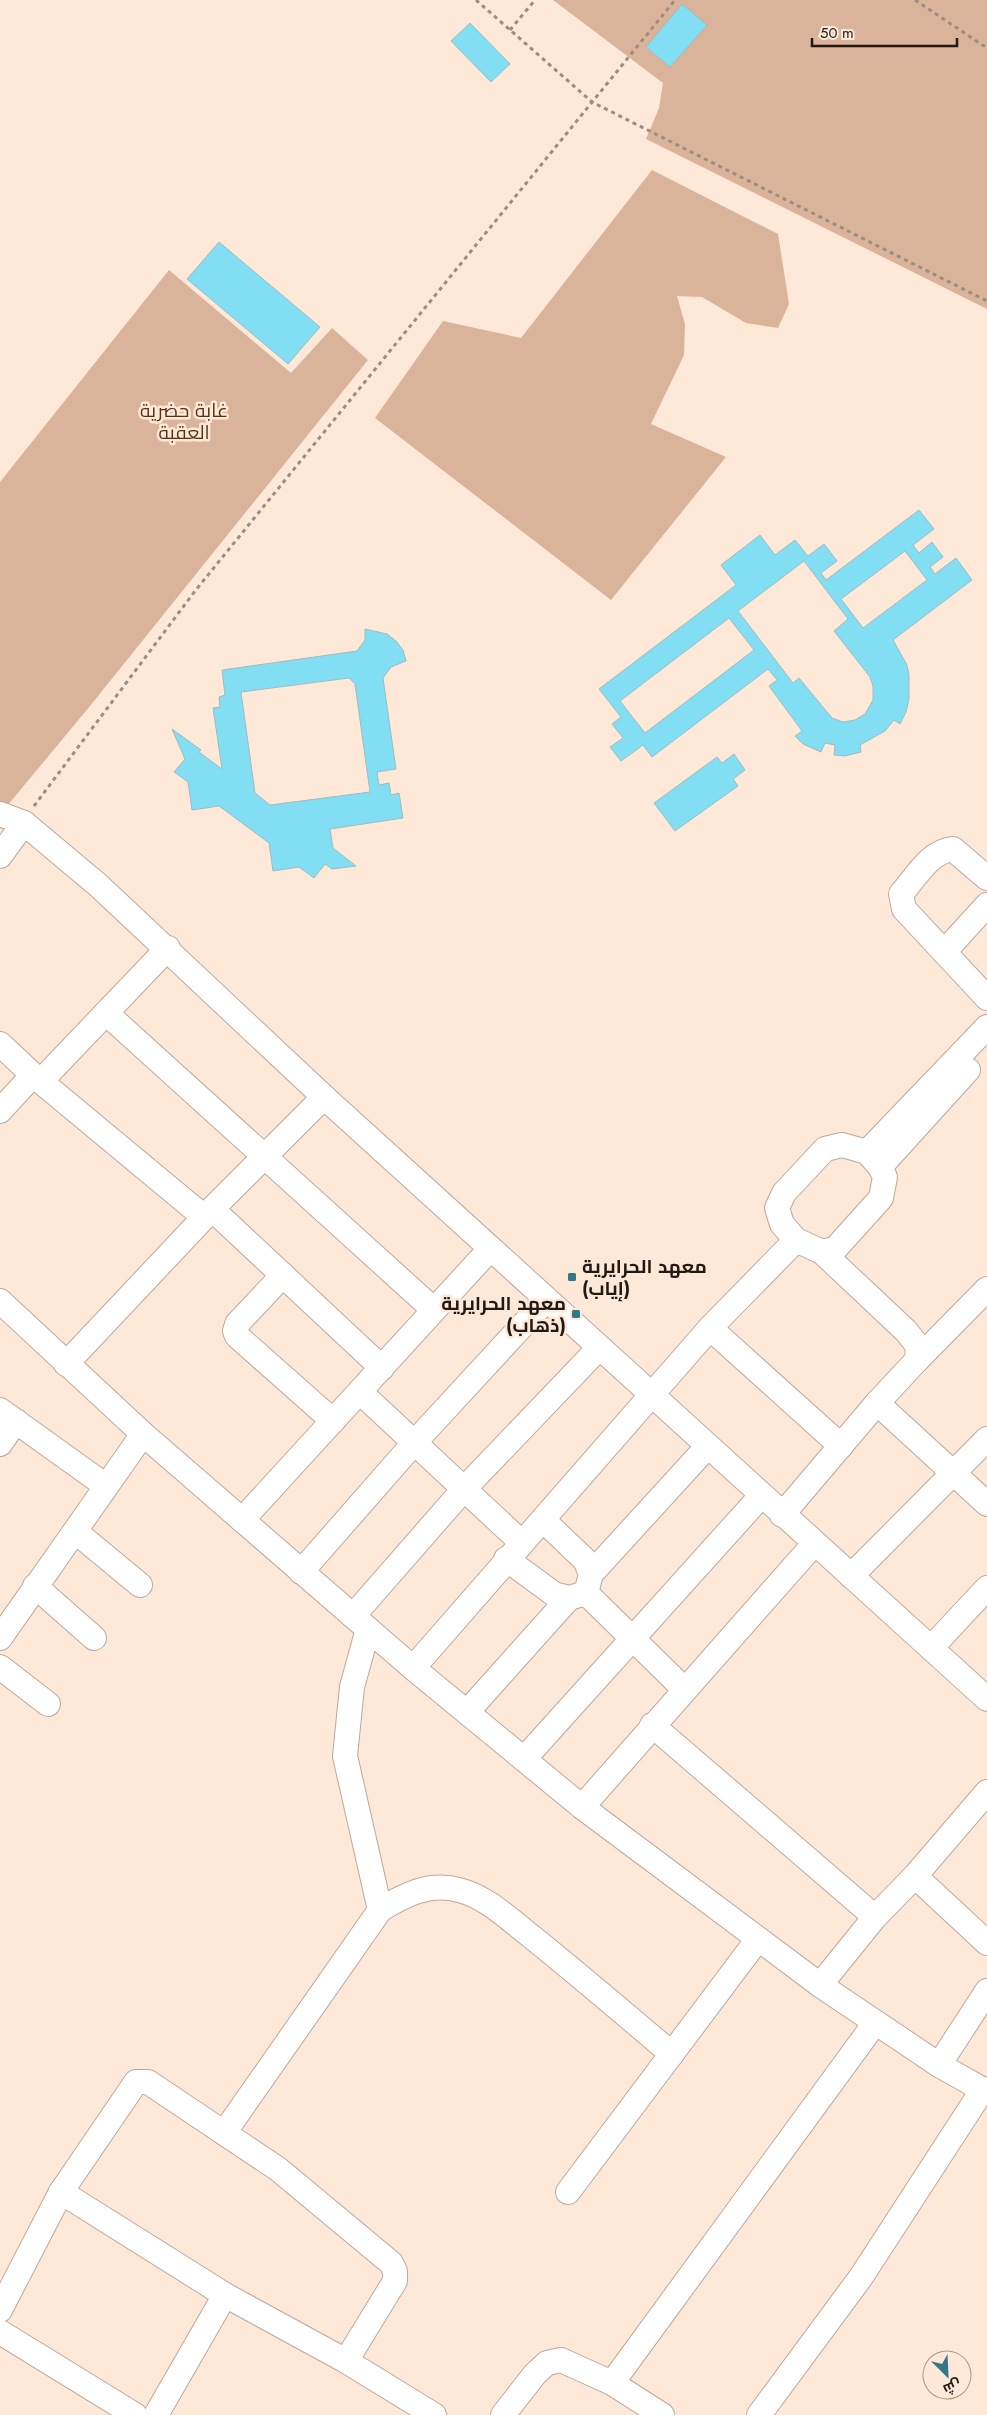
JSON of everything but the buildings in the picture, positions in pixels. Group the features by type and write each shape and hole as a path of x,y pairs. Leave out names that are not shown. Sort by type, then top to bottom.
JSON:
{"street":[{"path":"0,814 24,823 98,885 168,948 324,1097 490,1249 987,1699"},
{"path":"0,856 24,823"},
{"path":"987,878 953,849 943,850 934,856 901,894 904,909 987,998"},
{"path":"945,951 987,905"},
{"path":"0,1111 106,1013 168,948"},
{"path":"106,1013 434,1310"},
{"path":"874,1160 987,1027"},
{"path":"0,1044 37,1078 208,1213 283,1275 382,1368"},
{"path":"874,1160 987,1048"},
{"path":"66,1364 208,1213 324,1097"},
{"path":"822,1252 835,1249 881,1198 885,1176 874,1160 842,1145 825,1149 784,1193 777,1208 782,1224 796,1240 822,1252 906,1331 918,1346 918,1360"},
{"path":"413,1668 514,1551 544,1520 650,1395 710,1328 796,1240"},
{"path":"242,1520 490,1249"},
{"path":"283,1275 237,1324 235,1331 237,1336 333,1421"},
{"path":"782,1515 878,1403 987,1289"},
{"path":"302,1572 414,1443 546,1300"},
{"path":"0,1301 143,1434 413,1668 582,1807 820,1985 939,2065 985,2090 861,2277 759,2415"},
{"path":"710,1328 841,1446"},
{"path":"380,1910 345,1756 361,1623 464,1489 599,1348"},
{"path":"360,1392 464,1489 514,1551 554,1594 582,1589"},
{"path":"878,1403 987,1504"},
{"path":"0,1444 8,1416 106,1486"},
{"path":"0,1638 143,1434"},
{"path":"851,1576 987,1439"},
{"path":"467,1712 582,1589 707,1447"},
{"path":"524,1759 761,1496"},
{"path":"544,1520 585,1560 582,1589"},
{"path":"76,1532 140,1585"},
{"path":"582,1807 684,1689 814,1544"},
{"path":"35,1586 94,1638"},
{"path":"931,1648 987,1588"},
{"path":"582,1589 684,1689"},
{"path":"0,1667 48,1704"},
{"path":"652,1726 875,1917"},
{"path":"820,1985 875,1917 915,1876 987,1792"},
{"path":"915,1876 987,1943"},
{"path":"224,2133 380,1910 408,1893 437,1888 458,1890 481,1899 556,1957 672,2054"},
{"path":"568,2192 758,1939"},
{"path":"939,2065 987,1991"},
{"path":"612,2383 875,2022"},
{"path":"0,2310 61,2192 136,2082 148,2082 278,2169 391,2263 395,2271 395,2281 346,2360"},
{"path":"61,2192 225,2295 346,2360 434,2415"},
{"path":"156,2415 225,2295"},
{"path":"0,2332 134,2415"},
{"path":"503,2415 535,2374 547,2363 560,2360 612,2383 662,2415"}],"path":[{"path":"476,0 592,102 987,301"},
{"path":"510,30 535,0"},
{"path":"24,823 39,798 194,591 675,0"},
{"path":"915,0 987,48"}],"green space":[{"path":"553,0 987,0 987,309 646,139 659,108 663,83"},
{"path":"652,170 778,234 789,304 778,328 746,323 702,297 677,296 685,324 684,355 651,424 726,457 611,600 375,418 443,321 521,338"},
{"name":"غابة حضرية العقبة","path":"169,270 291,373 332,328 368,360 90,706 7,806 0,802 0,482"}],"place":[{"name":"معهد الحرايرية (إياب)","path":"572,1277"},
{"name":"معهد الحرايرية (ذهاب)","path":"576,1314"}]}
